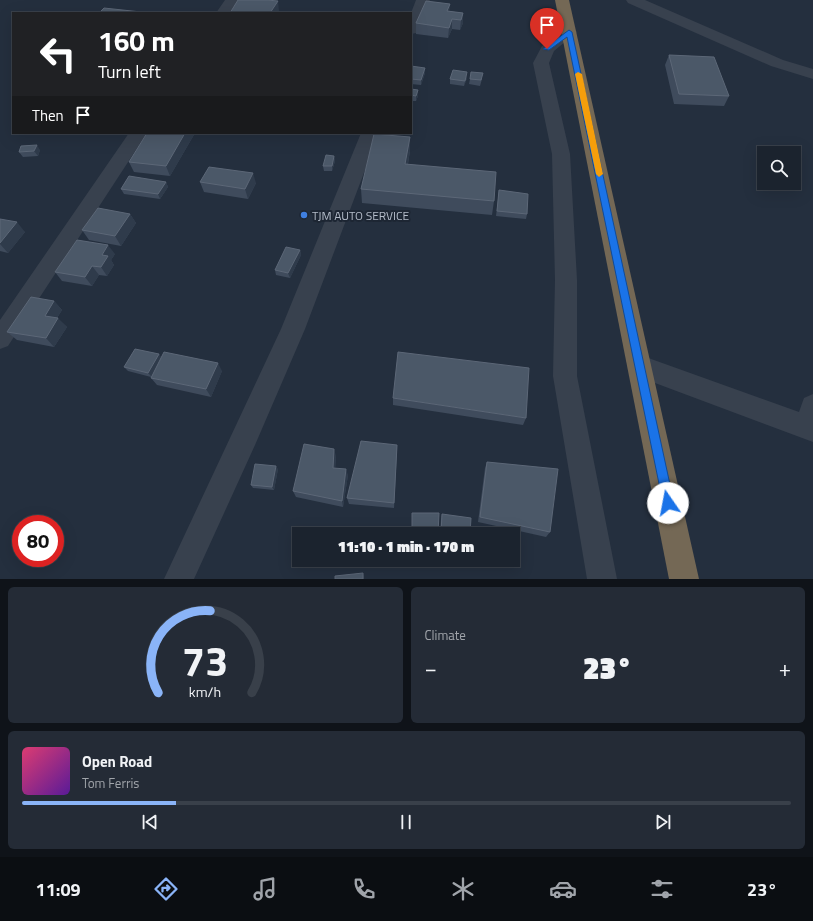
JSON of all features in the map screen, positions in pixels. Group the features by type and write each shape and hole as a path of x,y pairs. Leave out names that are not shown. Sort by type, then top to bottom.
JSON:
{"highway":[{"path":"562,0 684,579"}],"street":[{"path":"224,12 232,0"},
{"path":"412,28 423,0"},
{"path":"633,0 777,63 813,74"},
{"path":"569,32 547,49 541,63 560,154 566,280 565,376 602,579"},
{"path":"0,339 137,134"},
{"path":"179,579 246,436 293,329 370,134"},
{"path":"640,366 811,421"}],"building":[{"path":"238,0 278,1 271,12 231,12"},
{"path":"426,1 450,4 447,11 463,13 461,20 452,19 449,28 416,23"},
{"path":"104,8 141,12 100,12"},
{"path":"669,55 714,57 729,96 679,94"},
{"path":"412,66 425,68 421,80 412,79"},
{"path":"453,70 467,72 465,81 450,79"},
{"path":"471,72 483,73 481,80 470,79"},
{"path":"412,89 418,90 416,96 412,95"},
{"path":"146,134 184,134 166,166 129,162"},
{"path":"374,134 410,137 405,164 496,172 494,201 361,189"},
{"path":"37,145 34,151 19,152 21,146"},
{"path":"326,155 334,156 332,166 323,166"},
{"path":"209,167 253,173 245,189 200,182"},
{"path":"129,176 166,182 158,194 121,189"},
{"path":"499,190 528,194 527,214 497,211"},
{"path":"98,208 130,214 115,236 82,230"},
{"path":"0,219 17,222 0,243"},
{"path":"77,240 108,245 102,255 108,256 101,267 92,266 85,277 55,272"},
{"path":"286,247 300,250 288,273 275,270"},
{"path":"31,297 54,301 45,316 58,318 46,338 7,332"},
{"path":"135,349 159,354 148,373 124,367"},
{"path":"164,352 218,363 206,389 151,378"},
{"path":"398,352 529,368 526,418 393,398"},
{"path":"361,441 397,445 394,503 347,498"},
{"path":"304,444 334,449 333,468 346,469 342,501 293,491"},
{"path":"487,462 558,469 550,532 480,517"},
{"path":"255,464 276,466 272,487 251,485"},
{"path":"412,513 439,513 438,527 412,527"},
{"path":"442,514 471,518 470,527 441,527"},
{"path":"363,573 363,579 335,579 335,576"}],"slow traffic":[{"path":"578,74 599,174"}],"place":[{"name":"TJM AUTO SERVICE","path":"304,215"}],"route":[{"path":"547,49 569,32 668,503"}]}
